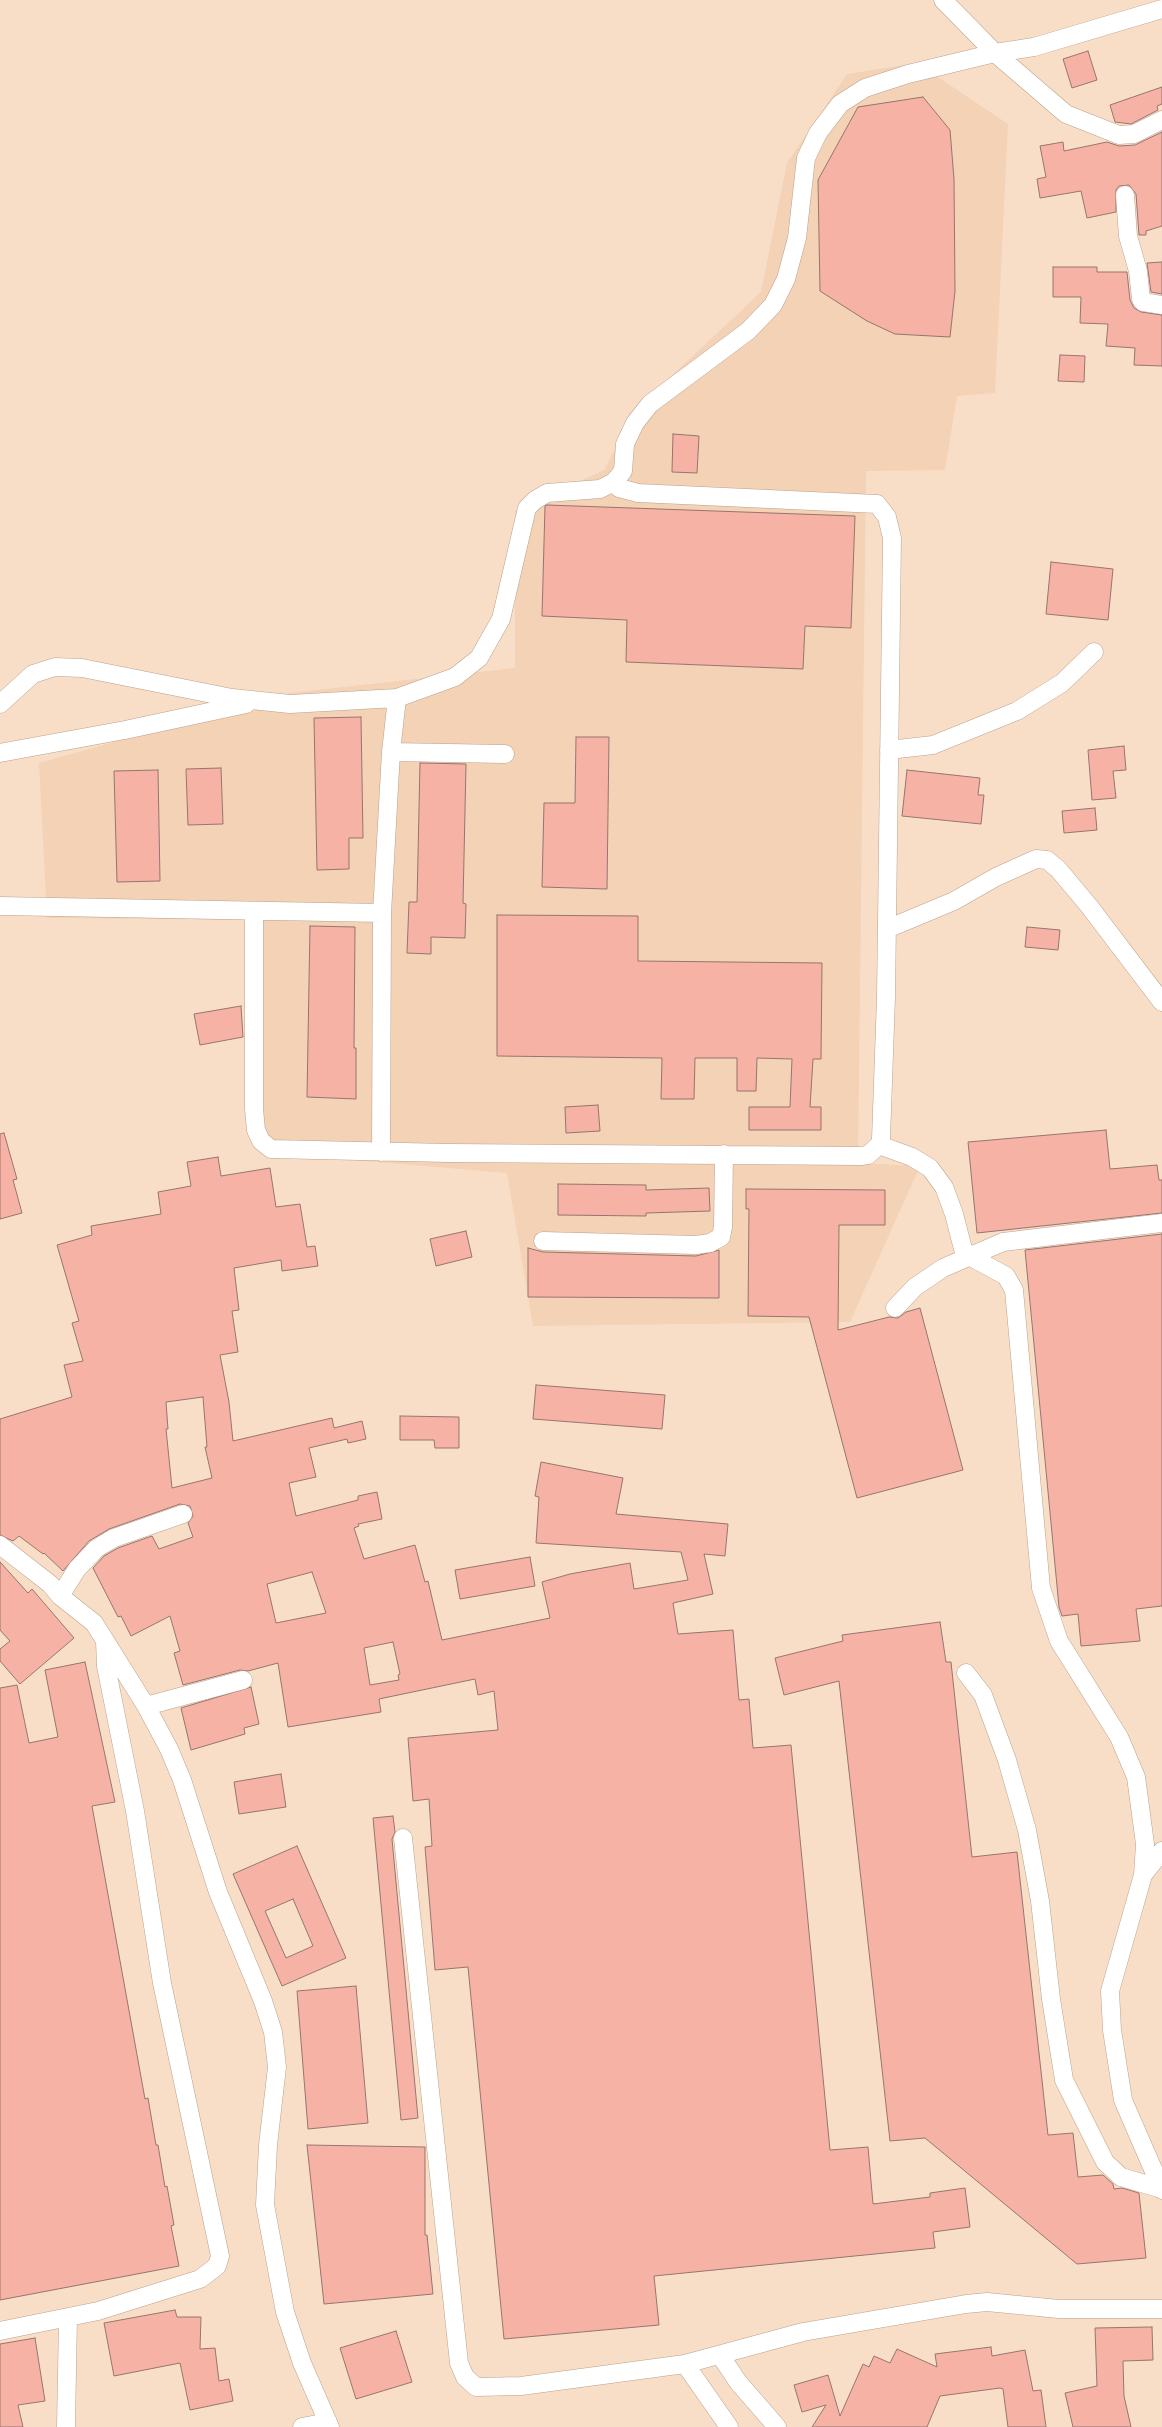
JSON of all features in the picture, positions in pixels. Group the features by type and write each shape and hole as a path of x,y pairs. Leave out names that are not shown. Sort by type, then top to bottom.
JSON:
{"street":[{"path":"943,0 995,53 1066,114 1119,135 1134,134 1162,120"},
{"path":"0,704 33,674 55,667 82,668 232,698 290,704 397,698 455,677 479,658 501,619 527,508 535,500 547,493 600,489 614,482 623,471 624,444 635,423 650,404 748,331 773,305 786,279 797,238 806,158 818,132 840,104 865,88 908,74 995,53 1034,47 1162,9"},
{"path":"1125,195 1128,236 1138,271 1141,299 1143,302 1162,305"},
{"path":"254,911 254,1109 256,1130 261,1142 271,1149 381,1152 861,1156 868,1155 879,1145 882,1120 887,930 892,538 887,517 877,504 638,493 619,488 614,482"},
{"path":"889,750 933,745 1017,711 1062,683 1094,652"},
{"path":"381,1152 382,913 391,752 397,698"},
{"path":"0,753 125,730 263,700"},
{"path":"391,752 505,754"},
{"path":"887,930 954,901 996,877 1036,859 1047,860 1058,869 1089,906 1162,1002"},
{"path":"0,906 382,913"},
{"path":"879,1145 912,1157 930,1168 944,1187 954,1214 963,1249 971,1258 1006,1276 1014,1290 1041,1588 1059,1641 1119,1737 1136,1777 1146,1844 1143,1874 1110,1991 1112,2030 1123,2100 1162,2189"},
{"path":"543,1241 696,1245 710,1243 720,1237 723,1228 724,1154"},
{"path":"894,1308 915,1287 943,1268 971,1258 1003,1242 1162,1223"},
{"path":"60,1596 77,1569 97,1548 114,1538 182,1514"},
{"path":"0,1545 50,1584 60,1596 94,1623 146,1706 169,1749 182,1780 218,1892 263,2001 272,2032 277,2067 268,2145 265,2205 285,2312 302,2363 329,2424 302,2427"},
{"path":"0,2331 98,2311 200,2279 217,2266 220,2256 162,1982 135,1811 106,1666 104,1638"},
{"path":"966,1673 983,1695 1007,1760 1027,1830 1040,1901 1051,1999 1064,2080 1105,2162 1121,2177 1162,2189"},
{"path":"146,1706 243,1680"},
{"path":"403,1838 459,2363 465,2377 476,2387 522,2386 685,2364 803,2332 987,2302 1059,2309 1162,2309"},
{"path":"1143,1874 1162,1852"},
{"path":"66,2427 68,2317"},
{"path":"720,2355 738,2382 776,2427"},
{"path":"685,2364 729,2427"}],"shaded area":[{"path":"917,63 1008,124 995,393 957,396 945,470 866,471 858,1163 920,1166 850,1322 533,1326 507,1173 259,1152 261,920 47,918 39,763 289,693 515,668 515,511 604,470 635,410 761,292 787,163 847,74"}],"building":[{"path":"1088,51 1097,80 1072,88 1063,59"},
{"path":"1162,87 1162,104 1157,106 1158,110 1131,124 1115,122 1110,105"},
{"path":"923,97 950,130 954,179 955,291 950,337 895,334 867,321 820,291 818,180 858,107"},
{"path":"1162,132 1162,226 1146,231 1146,235 1139,235 1136,194 1129,185 1119,186 1116,190 1116,212 1087,218 1081,191 1040,198 1037,179 1046,177 1040,146 1063,142 1064,151 1107,142 1119,146 1135,145"},
{"path":"1162,262 1162,294 1151,292 1147,263"},
{"path":"1053,267 1097,267 1097,272 1127,272 1130,300 1134,308 1141,312 1162,315 1162,366 1134,365 1135,348 1106,346 1108,324 1080,323 1081,297 1053,297"},
{"path":"1060,355 1085,356 1084,382 1058,381"},
{"path":"673,434 699,436 697,473 672,472"},
{"path":"545,506 855,516 851,628 805,626 803,669 626,662 627,620 542,616"},
{"path":"1051,562 1113,569 1108,620 1046,614"},
{"path":"361,717 363,838 349,838 349,869 317,870 314,718"},
{"path":"576,737 609,737 607,889 542,887 544,803 575,803"},
{"path":"1124,746 1126,770 1113,771 1116,798 1092,800 1088,750"},
{"path":"420,763 466,764 463,903 466,904 465,938 431,937 431,954 407,953 409,902 417,902"},
{"path":"221,768 223,824 188,825 186,769"},
{"path":"158,770 160,881 117,882 114,771"},
{"path":"907,770 980,778 978,795 984,795 981,824 902,816"},
{"path":"1095,808 1097,830 1064,833 1062,811"},
{"path":"497,915 638,916 638,961 822,963 821,1059 813,1059 810,1107 821,1107 821,1130 749,1130 749,1107 790,1107 792,1059 757,1058 756,1091 737,1091 737,1058 695,1058 694,1099 661,1099 662,1058 497,1056"},
{"path":"310,926 355,927 354,1048 356,1048 356,1099 307,1097"},
{"path":"1027,927 1060,930 1058,950 1025,947"},
{"path":"241,1006 243,1037 200,1045 194,1014"},
{"path":"598,1105 600,1131 566,1133 565,1107"},
{"path":"1106,1130 1110,1169 1157,1165 1159,1180 1162,1180 1162,1213 977,1233 968,1142"},
{"path":"4,1133 17,1179 13,1180 22,1213 0,1219 0,1134"},
{"path":"218,1157 221,1176 270,1168 276,1207 300,1204 307,1247 315,1246 318,1266 282,1271 281,1260 234,1268 239,1310 232,1311 238,1352 220,1355 229,1402 233,1441 332,1418 334,1428 362,1421 366,1439 348,1443 347,1439 309,1448 316,1477 289,1483 296,1516 358,1500 358,1496 377,1492 382,1519 358,1524 359,1526 354,1528 364,1559 415,1545 425,1582 428,1581 442,1640 550,1618 542,1582 570,1574 630,1563 634,1589 688,1580 681,1552 536,1543 539,1497 535,1496 541,1462 623,1478 616,1514 728,1524 725,1556 704,1554 713,1594 673,1603 678,1634 733,1630 739,1700 749,1699 753,1748 791,1745 830,2150 868,2147 873,2204 930,2197 930,2193 965,2188 970,2227 933,2232 935,2248 654,2276 659,2325 504,2339 468,1967 435,1970 425,1847 432,1846 429,1799 413,1801 408,1738 498,1730 494,1691 478,1695 475,1679 379,1699 381,1712 288,1727 278,1663 248,1671 240,1670 183,1685 174,1653 180,1651 170,1616 131,1636 121,1616 118,1617 93,1568 104,1556 118,1548 152,1536 159,1549 193,1537 188,1523 193,1516 190,1506 180,1504 109,1529 89,1541 63,1571 44,1553 19,1536 13,1541 0,1535 0,1419 72,1397 64,1365 83,1361 72,1323 79,1321 57,1245 92,1235 91,1226 161,1214 158,1192 191,1186 187,1162","holes":["203,1397 207,1447 205,1447 212,1478 172,1488 166,1429 168,1429 166,1402","312,1572 326,1613 276,1623 267,1584","393,1642 400,1674 398,1675 399,1680 370,1685 364,1648"]},
{"path":"558,1184 646,1185 646,1190 709,1188 710,1211 646,1213 646,1216 558,1215"},
{"path":"746,1189 885,1190 885,1225 839,1225 838,1330 889,1317 898,1318 906,1312 920,1308 963,1470 857,1498 809,1317 748,1316 749,1209 746,1209"},
{"path":"466,1231 472,1257 436,1266 430,1239"},
{"path":"1162,1234 1162,1606 1136,1609 1140,1641 1081,1646 1078,1614 1062,1616 1059,1607 1025,1250"},
{"path":"528,1248 543,1252 696,1256 719,1250 719,1298 528,1297"},
{"path":"536,1385 665,1395 662,1429 533,1419"},
{"path":"400,1416 459,1417 459,1448 435,1448 434,1440 400,1440"},
{"path":"530,1557 535,1586 460,1599 455,1570"},
{"path":"0,1562 28,1593 32,1589 74,1638 20,1684 0,1661 0,1649 10,1641 0,1630"},
{"path":"940,1622 946,1662 951,1662 972,1857 1017,1852 1048,2135 1073,2133 1078,2177 1103,2175 1113,2184 1114,2189 1122,2188 1139,2193 1146,2258 1077,2264 925,2138 890,2141 839,1681 784,1695 775,1658 843,1641 842,1635"},
{"path":"85,1662 115,1802 92,1806 145,2099 148,2098 165,2187 167,2186 174,2225 171,2226 179,2266 0,2300 0,1688 17,1685 29,1743 58,1737 45,1670"},
{"path":"251,1687 259,1724 244,1728 245,1734 191,1750 181,1708"},
{"path":"281,1774 286,1807 239,1814 234,1782"},
{"path":"393,1816 395,1832 392,1839 418,2118 401,2120 373,1818"},
{"path":"297,1846 346,1958 282,1986 233,1874","holes":["293,1899 313,1946 286,1958 265,1911"]},
{"path":"356,1986 368,2123 308,2129 297,1991"},
{"path":"307,2145 425,2147 425,2235 427,2235 433,2294 324,2304"},
{"path":"175,2310 177,2317 201,2317 200,2349 215,2348 219,2381 229,2379 233,2401 190,2410 180,2363 114,2376 104,2323"},
{"path":"1152,2327 1153,2360 1123,2361 1124,2396 1131,2427 1073,2427 1065,2393 1097,2386 1095,2328"},
{"path":"396,2331 412,2382 356,2399 340,2348"},
{"path":"35,2338 45,2401 18,2405 23,2427 0,2427 0,2344"},
{"path":"991,2347 992,2356 1025,2350 1033,2391 1041,2390 1046,2427 1008,2427 1003,2389 1000,2388 940,2396 927,2427 812,2427 826,2405 802,2412 794,2385 828,2375 840,2416 863,2364 869,2367 874,2356 890,2363 897,2349 937,2367 935,2354"}]}
